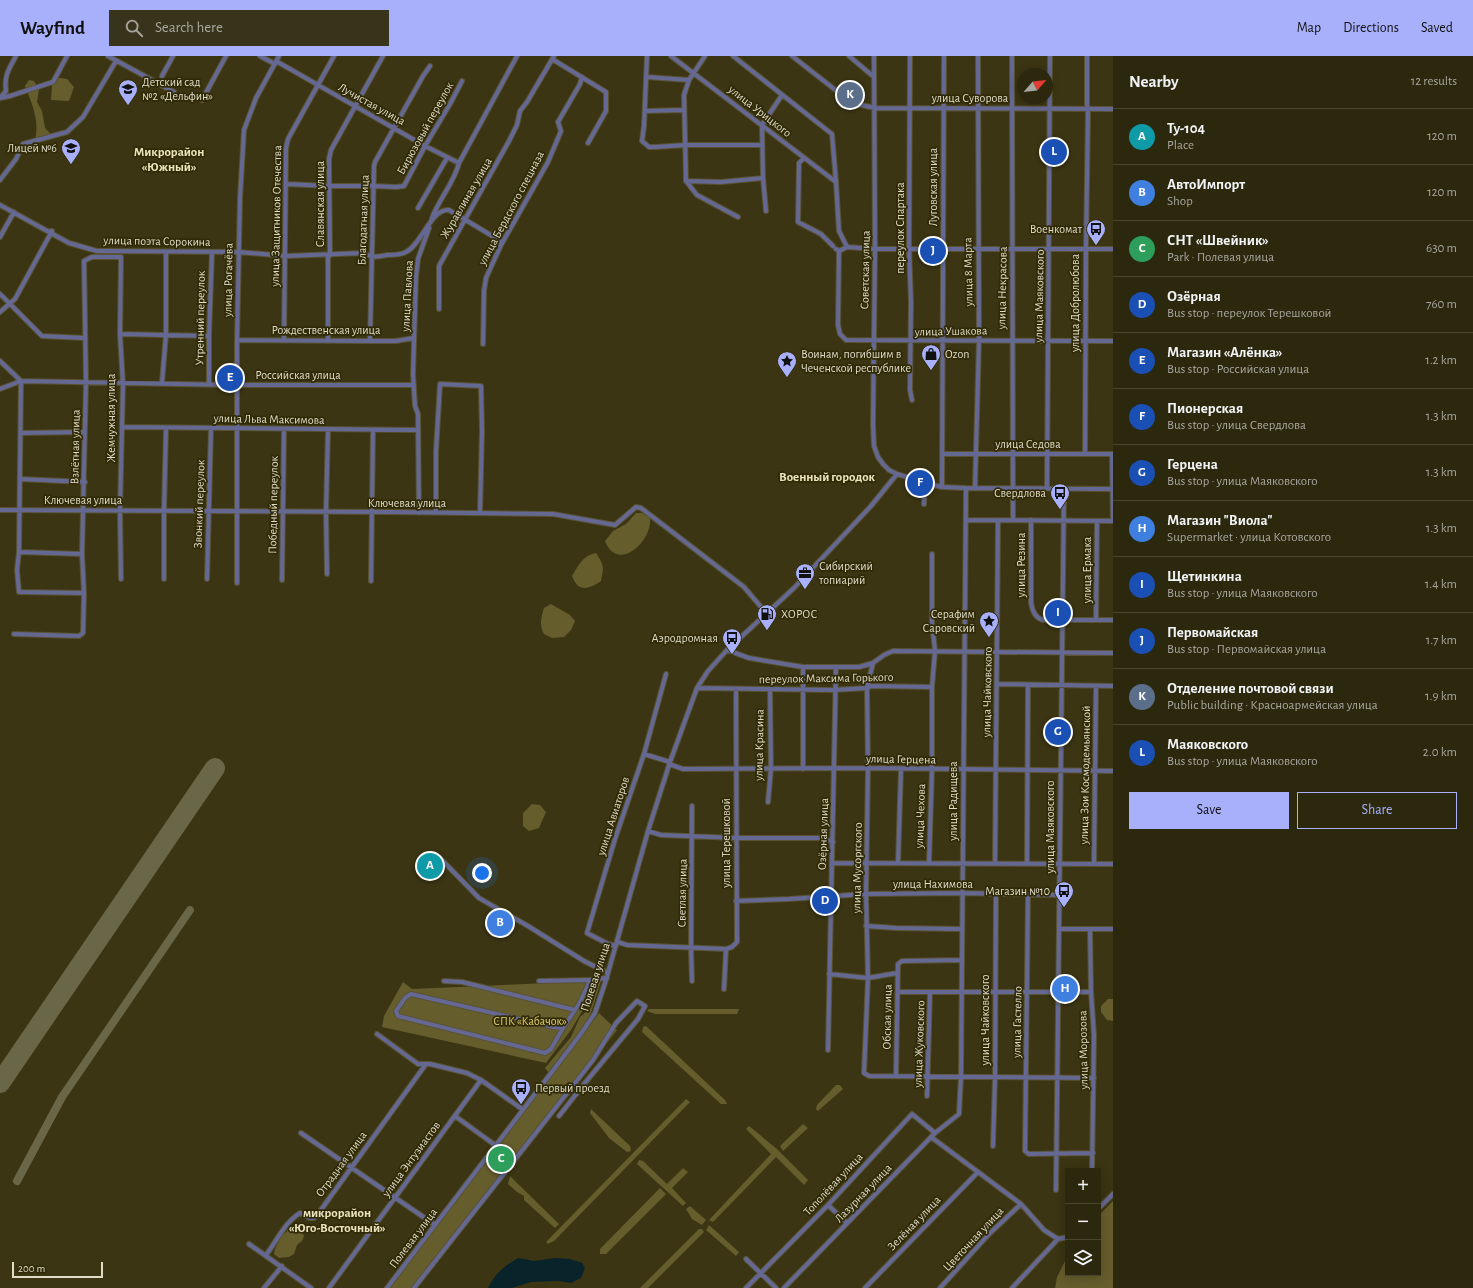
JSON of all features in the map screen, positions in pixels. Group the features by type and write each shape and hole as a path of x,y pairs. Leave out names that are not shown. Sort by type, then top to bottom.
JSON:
{"street":[{"path":"0,98 6,91 5,81 7,71 16,56"},
{"path":"0,98 53,82 67,56"},
{"path":"108,56 174,92"},
{"path":"162,76 173,56"},
{"path":"202,100 226,56"},
{"name":"Лучистая улица","path":"260,56 318,86 447,158 459,163"},
{"name":"улица Рогачёва","path":"237,583 237,340 244,130 256,98 279,56"},
{"name":"улица Защитников Отечества","path":"284,340 286,148 288,139 334,56"},
{"name":"Славянская улица","path":"328,340 328,257 330,255 329,159 331,150 383,56"},
{"name":"улица Павлова","path":"419,513 418,414 415,406 414,385 414,338 418,259 432,219 456,173 459,163 517,56"},
{"path":"647,56 647,77 642,141 649,146 762,144"},
{"name":"улица Урицкого","path":"671,56 836,182"},
{"path":"705,56 689,80 684,95 683,110 686,145 686,181 697,195 738,217"},
{"path":"733,56 832,134 839,231 847,247"},
{"name":"улица Суворова","path":"792,56 852,103 875,108 1113,109"},
{"path":"849,56 874,77"},
{"name":"Советская улица","path":"874,56 875,249 873,425 874,446 878,457 889,470 898,474 942,486 966,488 1112,489"},
{"name":"переулок Спартака","path":"910,56 909,248 911,302 910,390 912,400"},
{"name":"Луговская улица","path":"942,486 944,56"},
{"name":"улица 8 Марта","path":"975,487 979,340 978,56"},
{"name":"улица Некрасова","path":"1012,56 1013,520"},
{"name":"улица Маяковского","path":"1047,488 1050,248 1050,56"},
{"name":"улица Добролюбова","path":"1085,454 1088,109 1087,56"},
{"path":"553,58 606,92 606,111 588,143"},
{"name":"Журавлиная улица","path":"439,309 439,266 509,141 517,125 520,111 553,58"},
{"path":"0,180 16,159 23,144 67,132 83,117 116,61"},
{"name":"Благодатная улица","path":"370,341 371,257 375,162 430,66"},
{"name":"улица Бердского спецназа","path":"483,344 484,291 486,278 501,244 548,162 561,131 558,122 580,84 582,77"},
{"path":"647,77 689,80"},
{"name":"Бирюзовый переулок","path":"286,184 400,188 404,186 462,81"},
{"path":"766,211 763,178 762,125 782,95"},
{"path":"645,111 683,110"},
{"path":"418,208 447,158"},
{"path":"804,158 799,163 798,222 821,234 836,249 847,247 875,249 1113,249"},
{"path":"686,181 721,182 763,178"},
{"name":"улица поэта Сорокина","path":"0,204 70,243 97,250 239,252 286,256 363,253 371,257 406,253 419,240 432,219"},
{"path":"432,219 443,210 449,210 499,240 501,244"},
{"path":"0,237 14,212"},
{"path":"0,312 15,299 52,231 49,230"},
{"name":"улица Ушакова","path":"836,249 838,325 840,334 846,340 1012,340 1113,342"},
{"path":"162,383 166,334 166,252"},
{"name":"Утренний переулок","path":"209,384 212,252"},
{"name":"Взлётная улица","path":"14,634 79,636 83,633 84,593 82,554 85,482 86,382 84,261 92,257 121,257"},
{"name":"Жемчужная улица","path":"121,257 121,579"},
{"path":"0,294 42,336 85,338"},
{"path":"120,334 209,336"},
{"name":"Рождественская улица","path":"237,340 396,341 414,338"},
{"path":"0,361 21,380 19,552 17,570 19,592 84,593"},
{"path":"0,389 21,380"},
{"name":"Российская улица","path":"21,380 209,384 414,385"},
{"path":"436,512 436,452 440,384 481,386 482,431 480,513"},
{"name":"улица Льва Максимова","path":"122,427 284,430 418,430"},
{"path":"164,578 166,428"},
{"name":"Звонкий переулок","path":"207,579 211,429"},
{"name":"Победный переулок","path":"282,580 284,430"},
{"path":"327,574 326,512 328,430"},
{"path":"371,581 373,430"},
{"path":"21,433 85,432"},
{"name":"улица Седова","path":"942,454 1113,454"},
{"path":"966,520 1113,521 1113,454"},
{"name":"Полевая улица","path":"387,1288 522,1109 580,1035 595,1013 607,978 648,831 669,763 697,688 708,672 727,650 794,588 840,540 898,474"},
{"path":"20,479 85,482"},
{"path":"924,504 925,482"},
{"name":"улица Радищева","path":"958,1114 961,1077 961,929 963,893 966,488"},
{"name":"улица Маяковского","path":"1056,1190 1064,488"},
{"name":"Ключевая улица","path":"0,510 553,514 615,525 636,507 641,508 744,587 767,614"},
{"name":"улица Чайковского","path":"995,863 998,684 998,520"},
{"name":"улица Резина","path":"1031,520 1032,609 1040,620 1063,620"},
{"name":"улица Ермака","path":"1096,620 1097,521"},
{"path":"19,552 82,554"},
{"path":"932,554 932,622 935,651"},
{"path":"1063,620 1113,620"},
{"path":"727,650 749,658 803,667 859,666 873,663 884,655 894,651 1113,653"},
{"name":"улица Чехова","path":"929,863 932,770 932,687 935,651"},
{"name":"улица Мусоргского","path":"873,663 867,688 868,768 866,926 868,978 864,1073 869,1076 896,1076"},
{"path":"803,667 803,769"},
{"name":"Озёрная улица","path":"828,1050 830,896 833,842 834,690 836,667"},
{"name":"улица Авиаторов","path":"616,946 608,944 587,933 615,839 644,754 666,674"},
{"path":"998,684 1113,686"},
{"path":"1027,863 1028,685"},
{"name":"переулок Максима Горького","path":"697,688 834,690 867,688 871,686 932,687"},
{"name":"улица Зои Космодемьянской","path":"1094,864 1096,686"},
{"name":"улица Терешковой","path":"726,949 732,947 737,942 736,689"},
{"name":"улица Красина","path":"768,802 771,769 770,689"},
{"name":"улица Герцена","path":"644,754 683,768 868,768 932,770 1113,771"},
{"path":"898,863 901,769"},
{"name":"Светлая улица","path":"692,806 692,981"},
{"path":"648,831 661,836 692,835 737,838 823,838 833,842"},
{"path":"439,857 479,898 543,935 584,961 608,973"},
{"path":"832,863 1113,864"},
{"name":"улица Нахимова","path":"736,901 866,894 963,893 1060,895"},
{"name":"улица Чайковского","path":"993,1146 996,894"},
{"name":"улица Гастелло","path":"1028,894 1025,1151 1029,1154 1057,1153"},
{"path":"866,926 961,929"},
{"name":"улица Морозова","path":"1090,928 1091,992 1094,1036 1092,1168"},
{"path":"1060,929 1113,929"},
{"path":"617,940 618,942 627,945 726,949 724,989"},
{"name":"Обская улица","path":"896,1076 898,964 902,961 962,960"},
{"path":"829,974 868,978 898,973"},
{"path":"539,981 591,980 607,978"},
{"path":"563,1028 553,1027 411,994 405,998 396,1011 398,1016 545,1053 551,1049 579,1004 586,986 591,980"},
{"path":"444,981 462,982 575,1010"},
{"path":"898,992 1091,992"},
{"name":"улица Жуковского","path":"927,1096 930,992"},
{"path":"414,1288 593,1060 616,1023 636,1001 645,1006 638,1019 559,1116"},
{"path":"377,1034 418,1064 426,1064 467,1073 481,1080 522,1109"},
{"name":"Отрадная улица","path":"266,1256 290,1222 298,1214 300,1213 310,1218 314,1218 318,1214 426,1064"},
{"path":"896,1076 995,1078 1026,1077 1058,1079 1094,1078"},
{"name":"улица Энтузиастов","path":"328,1288 481,1080"},
{"name":"Тополёвая улица","path":"746,1288 762,1274 828,1205 912,1114 935,1133"},
{"name":"Лазурная улица","path":"784,1288 935,1133 958,1114"},
{"path":"455,1116 495,1145"},
{"path":"301,1134 435,1225"},
{"path":"931,1137 1021,1204 1044,1230 1058,1239"},
{"path":"1057,1153 1093,1153"},
{"name":"Зелёная улица","path":"866,1288 978,1172"},
{"path":"1101,1206 1113,1194"},
{"name":"Цветочная улица","path":"940,1288 989,1234 1021,1204"},
{"path":"828,1205 846,1223"},
{"path":"1012,1288 1058,1239 1065,1238"},
{"path":"249,1244 311,1288"},
{"path":"746,1259 776,1288"},
{"path":"264,1288 282,1266"}],"green space":[{"path":"55,77 67,79 74,87 69,101 51,100 52,86"},
{"path":"29,80 34,81 39,89 37,102 42,111 45,128 53,138 34,143 37,128 35,114 25,86"},
{"path":"636,513 642,513 650,518 646,536 641,544 634,550 626,554 618,554 611,550 605,541 613,531 626,524"},
{"path":"596,553 603,566 601,581 584,588 577,585 572,576 584,559 591,554"},
{"path":"551,604 570,615 575,621 571,630 564,637 552,638 544,634 542,631 541,621 544,608"},
{"path":"532,804 540,805 546,812 539,828 529,831 523,826 523,813"},
{"name":"СПК «Кабачок»","path":"601,981 591,1013 578,1034 548,1072 545,1068 571,1037 580,1017 584,1014 593,994 591,986 587,1003 571,1030 546,1063 382,1027 384,1016 403,982 412,989"},
{"path":"1108,999 1113,999 1113,1021 1107,1020 1101,1012 1101,1006"},
{"path":"649,1009 739,1009 737,1014 655,1014 647,1011"},
{"path":"599,1013 617,1030 413,1288 390,1288"},
{"path":"646,1026 725,1100 727,1104 721,1104 642,1032 643,1027"},
{"path":"836,1085 840,1085 843,1089 818,1111 816,1109 817,1105"},
{"path":"686,1099 690,1102 554,1241 548,1244 546,1242"},
{"path":"591,1109 630,1146 631,1151 627,1152 609,1138 590,1113"},
{"path":"803,1124 808,1128 783,1151 780,1146"},
{"path":"749,1126 777,1149 808,1180 804,1185 776,1157 713,1222 709,1220 771,1154 746,1129"},
{"path":"639,1160 643,1161 667,1184 683,1168 688,1172 672,1188 686,1203 683,1206 637,1164"},
{"path":"510,1176 559,1224 555,1228 524,1200 524,1196 508,1184"},
{"path":"660,1188 666,1194 606,1254 600,1254 600,1249"},
{"path":"1113,1201 1113,1288 1055,1288 1057,1277 1065,1261 1065,1276 1101,1276 1101,1213"},
{"path":"690,1206 706,1220 702,1225 692,1219 686,1209"},
{"path":"709,1225 739,1252 736,1256 706,1230"},
{"path":"290,1226 299,1229 304,1236 302,1241 297,1245 294,1254 289,1257 279,1258 274,1254 275,1249 282,1234 287,1232 287,1228"},
{"path":"699,1229 702,1229 704,1232 648,1288 640,1288"}],"water":[{"path":"518,1258 534,1261 555,1258 570,1259 582,1263 585,1268 581,1278 571,1283 559,1281 531,1282 512,1288 488,1288 500,1271"}],"taxiway":[{"path":"17,1181 62,1097 190,910"}],"runway":[{"path":"0,1083 215,768"}],"place":[{"name":"Отделение почтовой связи","path":"850,95"},
{"name":"Детский сад №2 «Дельфин»","path":"128,106"},
{"name":"Маяковского","path":"1054,152"},
{"name":"Лицей №6","path":"71,165"},
{"name":"Военкомат","path":"1096,246"},
{"name":"Первомайская","path":"933,251"},
{"name":"Ozon","path":"931,371"},
{"name":"Магазин «Алёнка»","path":"230,378"},
{"name":"Воинам, погибшим в Чеченской республике","path":"787,378"},
{"name":"Пионерская","path":"920,483"},
{"name":"Свердлова","path":"1060,510"},
{"name":"Сибирский топиарий","path":"805,590"},
{"name":"Щетинкина","path":"1058,613"},
{"name":"ХОРОС","path":"767,631"},
{"name":"Серафим Саровский","path":"989,638"},
{"name":"Аэродромная","path":"732,655"},
{"name":"Герцена","path":"1058,732"},
{"name":"Ту-104","path":"430,866"},
{"name":"Озёрная","path":"825,901"},
{"name":"Магазин №10","path":"1064,908"},
{"name":"АвтоИмпорт","path":"500,923"},
{"name":"Магазин \"Виола\"","path":"1065,989"},
{"name":"Первый проезд","path":"521,1105"},
{"name":"СНТ «Швейник»","path":"501,1159"}],"district":[{"name":"Микрорайон «Южный»","path":"169,160"},
{"name":"Военный городок","path":"827,477"},
{"name":"микрорайон «Юго-Восточный»","path":"337,1220"}]}
